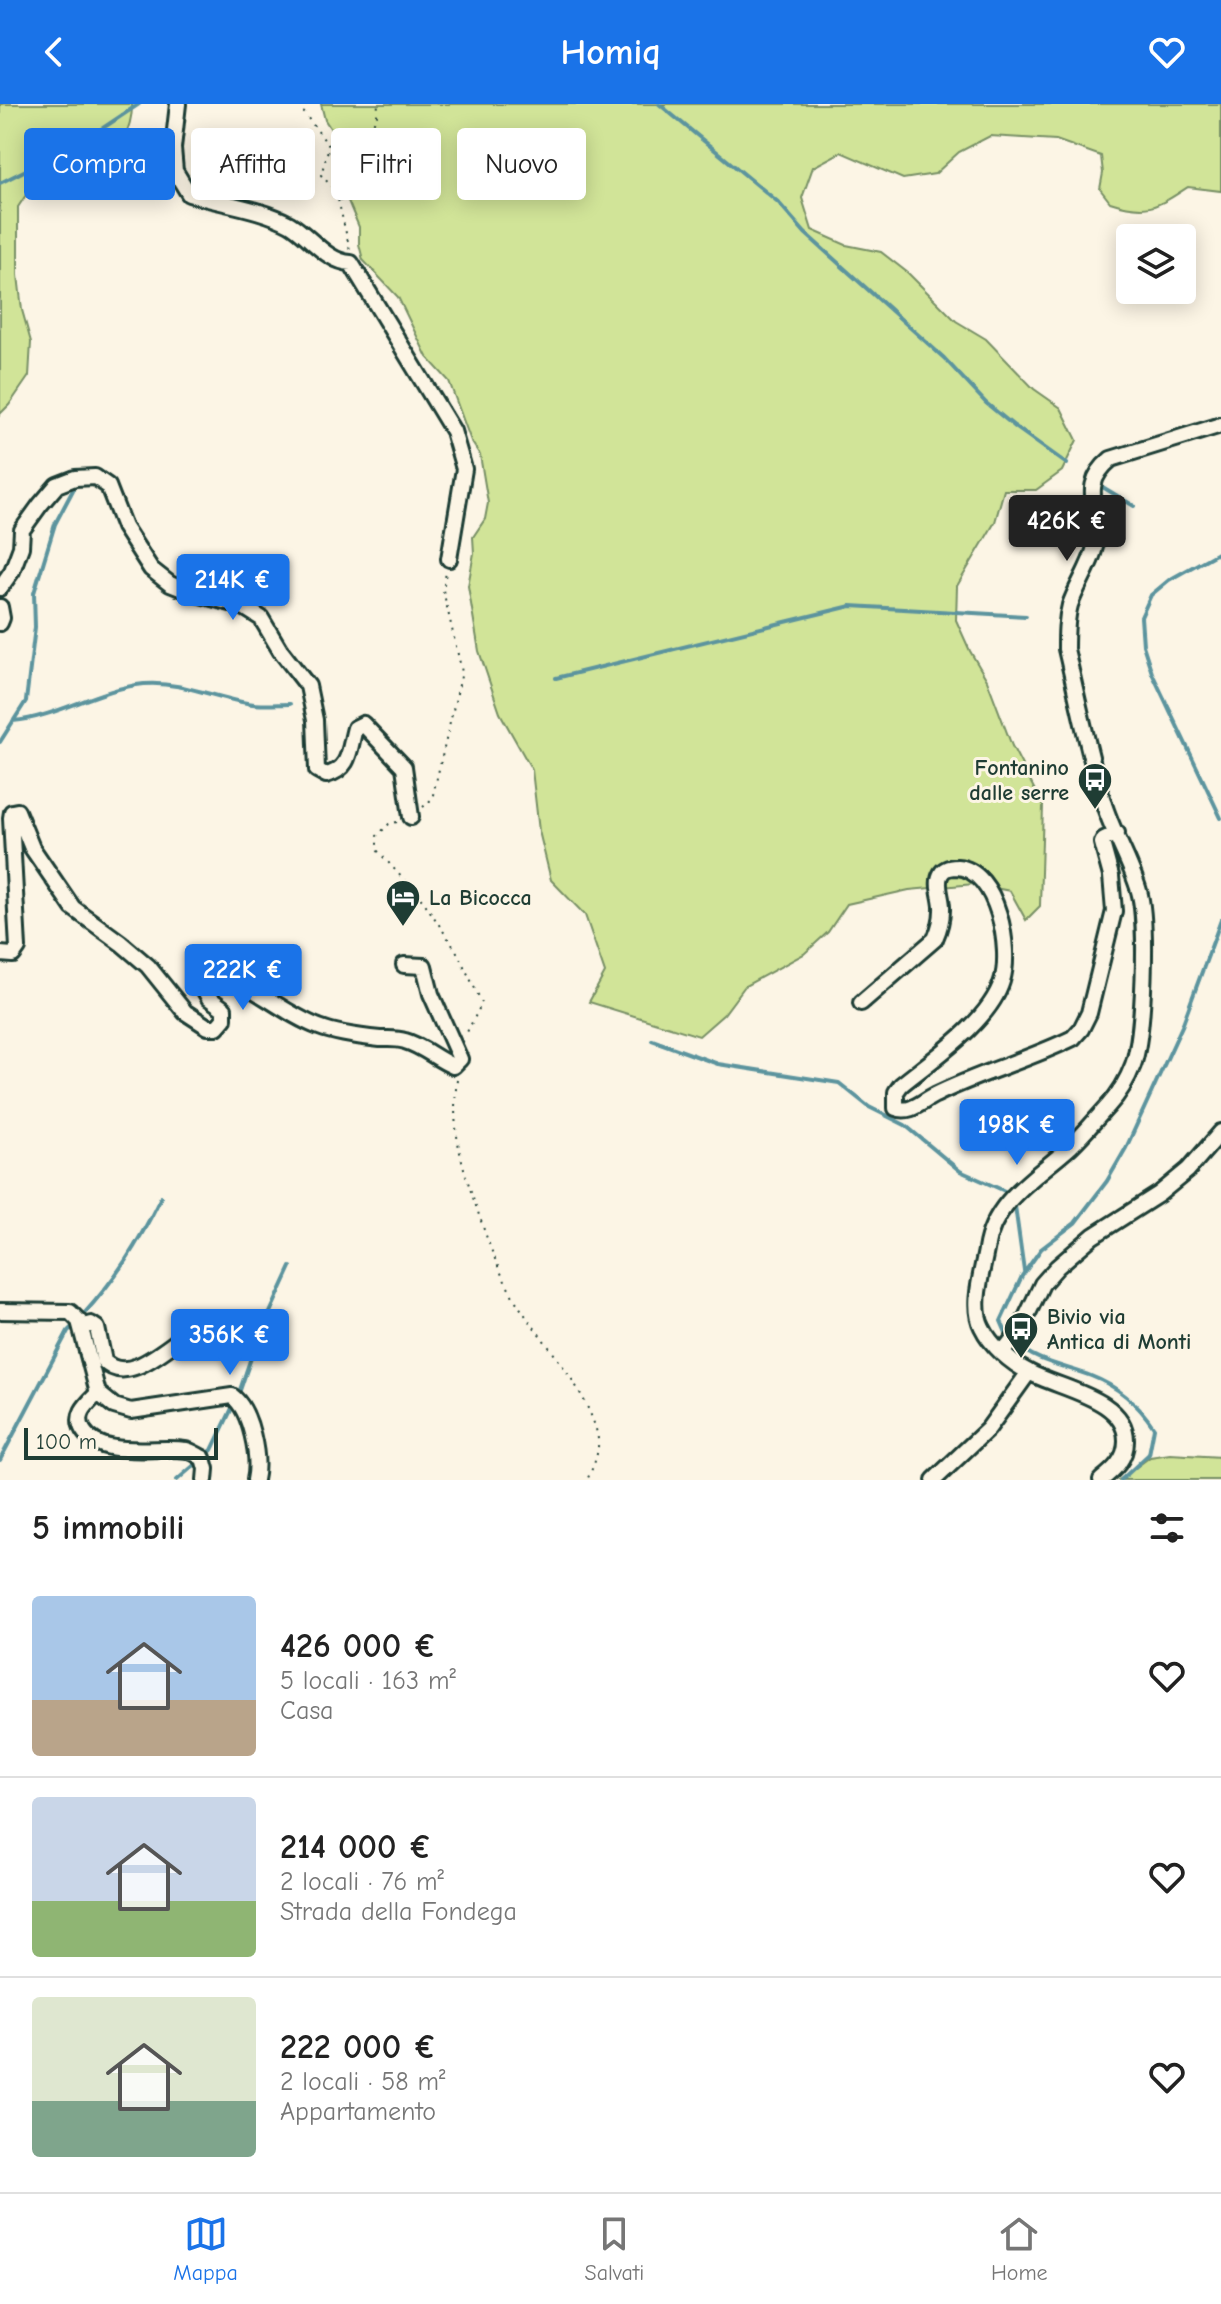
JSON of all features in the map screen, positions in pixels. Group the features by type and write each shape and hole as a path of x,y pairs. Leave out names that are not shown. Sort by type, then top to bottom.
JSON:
{"street":[{"path":"178,104 173,148 175,171 189,194 271,215 312,239 332,258 351,263 453,431 464,469 449,559"},
{"path":"1101,1480 1117,1466 1125,1452 1126,1435 1121,1420 1103,1403 1029,1372 983,1330 977,1307 987,1242 999,1210 1074,1144 1120,1092 1133,1064 1141,1029 1140,894 1104,804 1066,649 1066,624 1071,604 1095,547 1097,528 1092,484 1100,468 1111,459 1221,425"},
{"path":"0,588 12,571 21,547 22,530 57,485 75,478 95,477 108,486 124,527 151,569 170,584 242,606 261,618 280,650 308,686 315,720 317,770 326,775 337,772 351,752 355,728 363,724 404,767 411,817"},
{"path":"0,607 0,623"},
{"path":"0,954 13,955 18,948 11,818 12,812 17,811 32,848 73,908 148,966 185,1012 208,1027 217,1027 224,1019 224,1009 209,998 198,979 204,969 219,971 267,1001 320,1028 401,1039 453,1066 460,1059 431,994 424,966 404,965"},
{"path":"861,1003 935,939 942,916 941,874 954,867 970,870 980,878 996,902 1004,933 1003,980 990,1006 956,1040 901,1085 896,1092 896,1108 903,1111 911,1109 935,1094 1073,1038 1089,1013 1114,911 1111,876 1102,843 1117,833"},
{"path":"1004,1350 1020,1330 1042,1284 1057,1267 1093,1236 1159,1194 1188,1170 1221,1132"},
{"path":"0,1311 70,1312 79,1321 98,1393 114,1406 131,1411 232,1396 241,1405 253,1435 255,1480"},
{"path":"81,1327 95,1325 104,1361 121,1370 136,1367 186,1335"},
{"path":"934,1480 988,1429 1029,1372"},
{"path":"98,1393 81,1411 79,1420 84,1433 102,1444 119,1449 189,1450 203,1458 205,1480"}],"path":[{"path":"306,104 304,113 329,146 321,175 331,186"},
{"path":"371,128 378,104"},
{"path":"338,200 351,263"},
{"path":"449,559 443,590 462,672 432,799 411,817 389,824 377,836 377,850 424,902 457,952 482,1003 464,1040"},
{"path":"457,1076 454,1100 459,1157 491,1252 521,1309 559,1361 583,1402 597,1435 597,1458 587,1480"}],"green space":[{"path":"0,104 132,104 128,128 24,128 24,198 18,207 18,275 22,310 31,342 29,376 0,414"},
{"path":"321,104 1221,104 1221,191 1188,187 1151,207 1133,208 1110,202 1100,189 1103,173 1101,156 1056,140 990,136 959,152 935,174 903,179 841,152 813,167 802,198 812,230 846,245 881,252 908,273 956,321 986,339 1034,389 1061,408 1077,440 1062,471 1036,490 1004,490 995,522 957,586 956,620 987,680 1012,746 1043,806 1040,906 1026,920 1010,891 974,884 909,890 847,904 828,932 804,954 745,986 724,1014 699,1036 589,1002 605,973 585,915 551,880 539,831 532,770 500,713 479,651 468,586 474,553 473,537 485,519 488,503 480,455 471,441 449,381 427,357 398,297 363,260 359,227 348,200 441,200 441,128 331,129"},
{"path":"1170,1454 1221,1457 1221,1480 1119,1480 1150,1457"}],"waterway":[{"path":"0,183 82,142 139,104"},
{"path":"659,104 778,202 805,233 944,358 986,403 1067,464"},
{"path":"1101,486 1134,506"},
{"path":"0,742 26,701 35,627 34,593 55,524 73,490"},
{"path":"1221,551 1169,580 1151,595 1141,617 1143,645 1152,673 1221,818"},
{"path":"556,678 851,606 1026,616"},
{"path":"13,721 46,714 110,691 144,684 183,687 252,704 290,704"},
{"path":"1007,1335 1001,1321 1022,1276 1041,1249 1075,1223 1107,1181 1126,1148 1182,1026 1221,920"},
{"path":"652,1040 718,1064 839,1083 869,1107 905,1125 960,1171 1007,1192"},
{"path":"81,1317 126,1260 161,1197"},
{"path":"1015,1206 1024,1271"},
{"path":"238,1396 256,1343 291,1267"},
{"path":"0,1460 68,1331 75,1324"},
{"path":"1015,1343 1041,1359 1110,1385 1127,1397 1148,1420 1154,1428 1149,1454 1121,1480"},
{"path":"206,1455 212,1450 234,1404"},
{"path":"177,1480 199,1461"}],"place":[{"name":"Fontanino dalle serre","path":"1095,811"},
{"name":"La Bicocca","path":"403,928"},
{"name":"Bivio via Antica di Monti","path":"1021,1360"}]}
